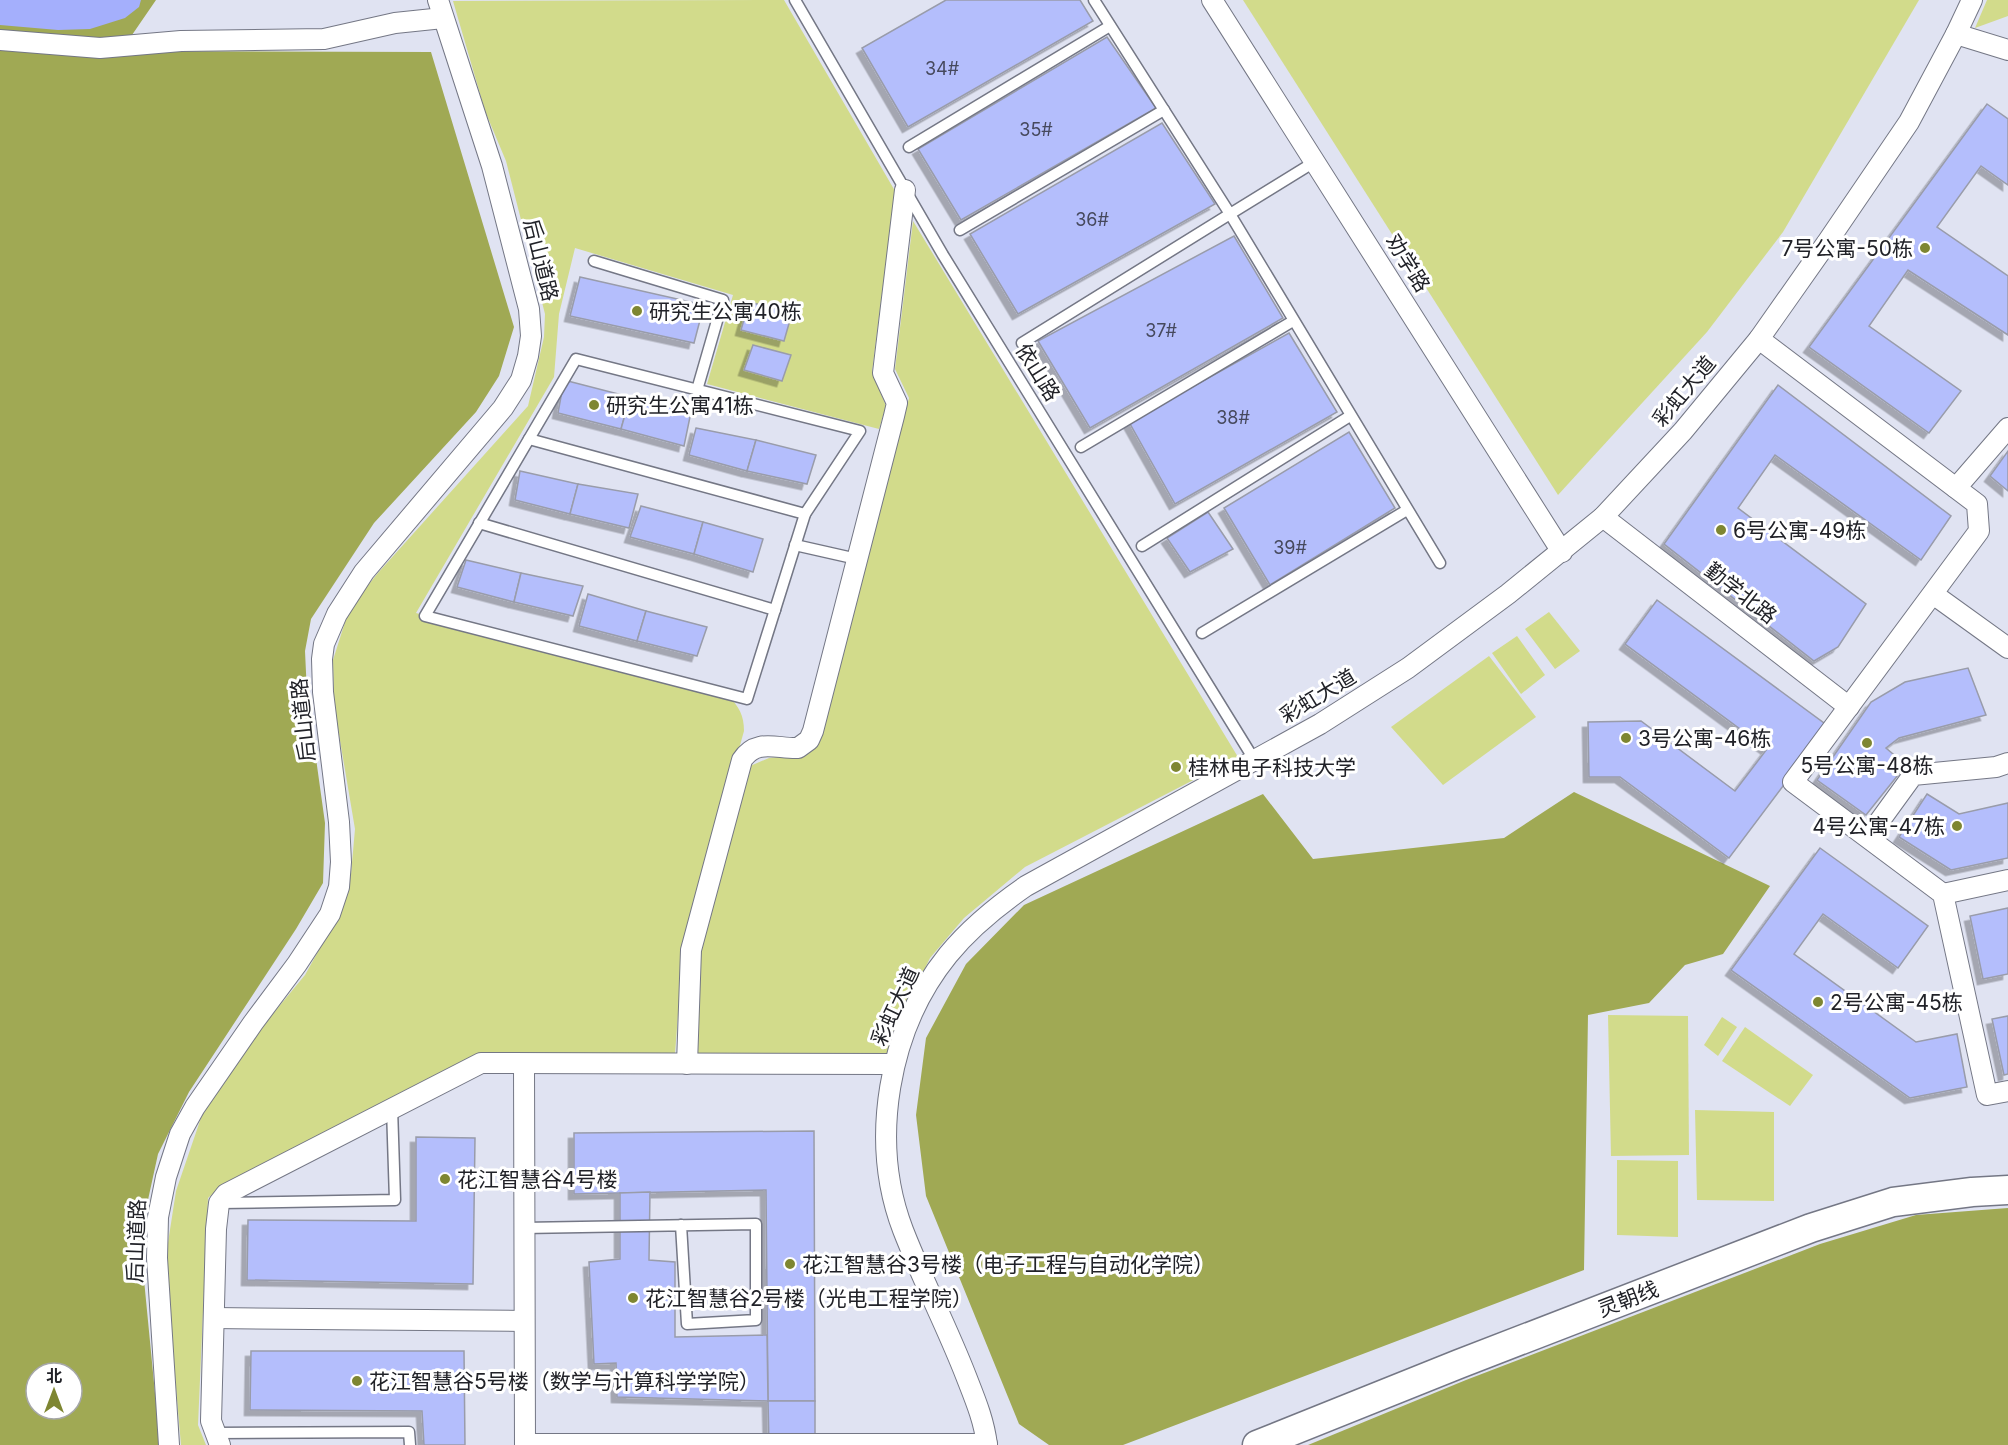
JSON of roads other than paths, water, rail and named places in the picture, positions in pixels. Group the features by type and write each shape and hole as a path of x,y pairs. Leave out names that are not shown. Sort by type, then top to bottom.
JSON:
{"main road":[{"name":"灵朝线","path":"1257,1445 1811,1228 1893,1202 2008,1190"}],"street":[{"name":"劝学路","path":"1212,0 1562,552"},
{"name":"彩虹大道","path":"987,1444 983,1421 959,1358 903,1229 888,1172 886,1125 894,1064 909,1021 934,975 948,955 975,926 1026,886 1320,724 1408,668 1562,552 1603,517 1683,431 1759,339 1909,122 1972,0"},
{"path":"0,40 100,48 182,41 324,39 395,23 441,9"},
{"name":"后山道路","path":"169,1445 157,1258 158,1217 166,1177 180,1134 195,1107 325,922 339,887 341,862 339,822 323,692 324,644 337,614 364,572 503,408 521,380 528,356 531,325 526,298 492,166 441,9"},
{"path":"1956,34 2008,50"},
{"path":"687,1064 691,950 742,760 749,751 758,746 800,747 813,731 897,404 883,373 905,190"},
{"path":"1759,339 1977,504 1979,531 1793,782 1943,894 1987,1095 2008,1090"},
{"path":"1956,488 2008,428"},
{"name":"勤学北路","path":"1603,517 1849,707"},
{"path":"1933,594 2008,648"},
{"path":"1868,837 1914,775 1996,767 2008,763"},
{"path":"1943,894 2008,880"},
{"path":"218,1439 212,1421 216,1229 219,1203 226,1194 481,1064 894,1064"},
{"path":"524,1064 525,1445 987,1444"},
{"path":"214,1318 524,1321"}],"lane":[{"name":"依山路","path":"795,0 943,255 1255,761"},
{"path":"1094,0 1230,214 1440,563"},
{"path":"909,147 1110,26"},
{"path":"960,230 1164,110"},
{"path":"1022,344 1316,161"},
{"path":"594,261 723,300 697,390"},
{"path":"1081,447 1293,321"},
{"path":"576,359 861,431 805,514 747,699 425,616 529,439 576,359"},
{"path":"1142,546 1350,416"},
{"path":"529,439 805,514"},
{"path":"1202,633 1407,510"},
{"path":"480,523 775,610"},
{"path":"795,545 857,559"},
{"path":"219,1203 395,1200 392,1108"},
{"path":"523,1228 681,1225 756,1224 756,1320 687,1324 681,1225"},
{"path":"218,1439 409,1431 410,1445"}],"water":[{"path":"0,0 141,0 139,7 125,18 90,29 58,30 0,25"}],"place":[{"name":"7号公寓-50栋","path":"1925,248"},
{"name":"研究生公寓40栋","path":"637,311"},
{"name":"研究生公寓41栋","path":"594,405"},
{"name":"6号公寓-49栋","path":"1721,530"},
{"name":"3号公寓-46栋","path":"1626,738"},
{"name":"5号公寓-48栋","path":"1867,743"},
{"name":"桂林电子科技大学","path":"1176,767"},
{"name":"4号公寓-47栋","path":"1957,826"},
{"name":"2号公寓-45栋","path":"1818,1002"},
{"name":"花江智慧谷4号楼","path":"445,1179"},
{"name":"花江智慧谷3号楼（电子工程与自动化学院）","path":"790,1264"},
{"name":"花江智慧谷2号楼（光电工程学院）","path":"633,1298"},
{"name":"花江智慧谷5号楼（数学与计算科学学院）","path":"357,1381"}]}
